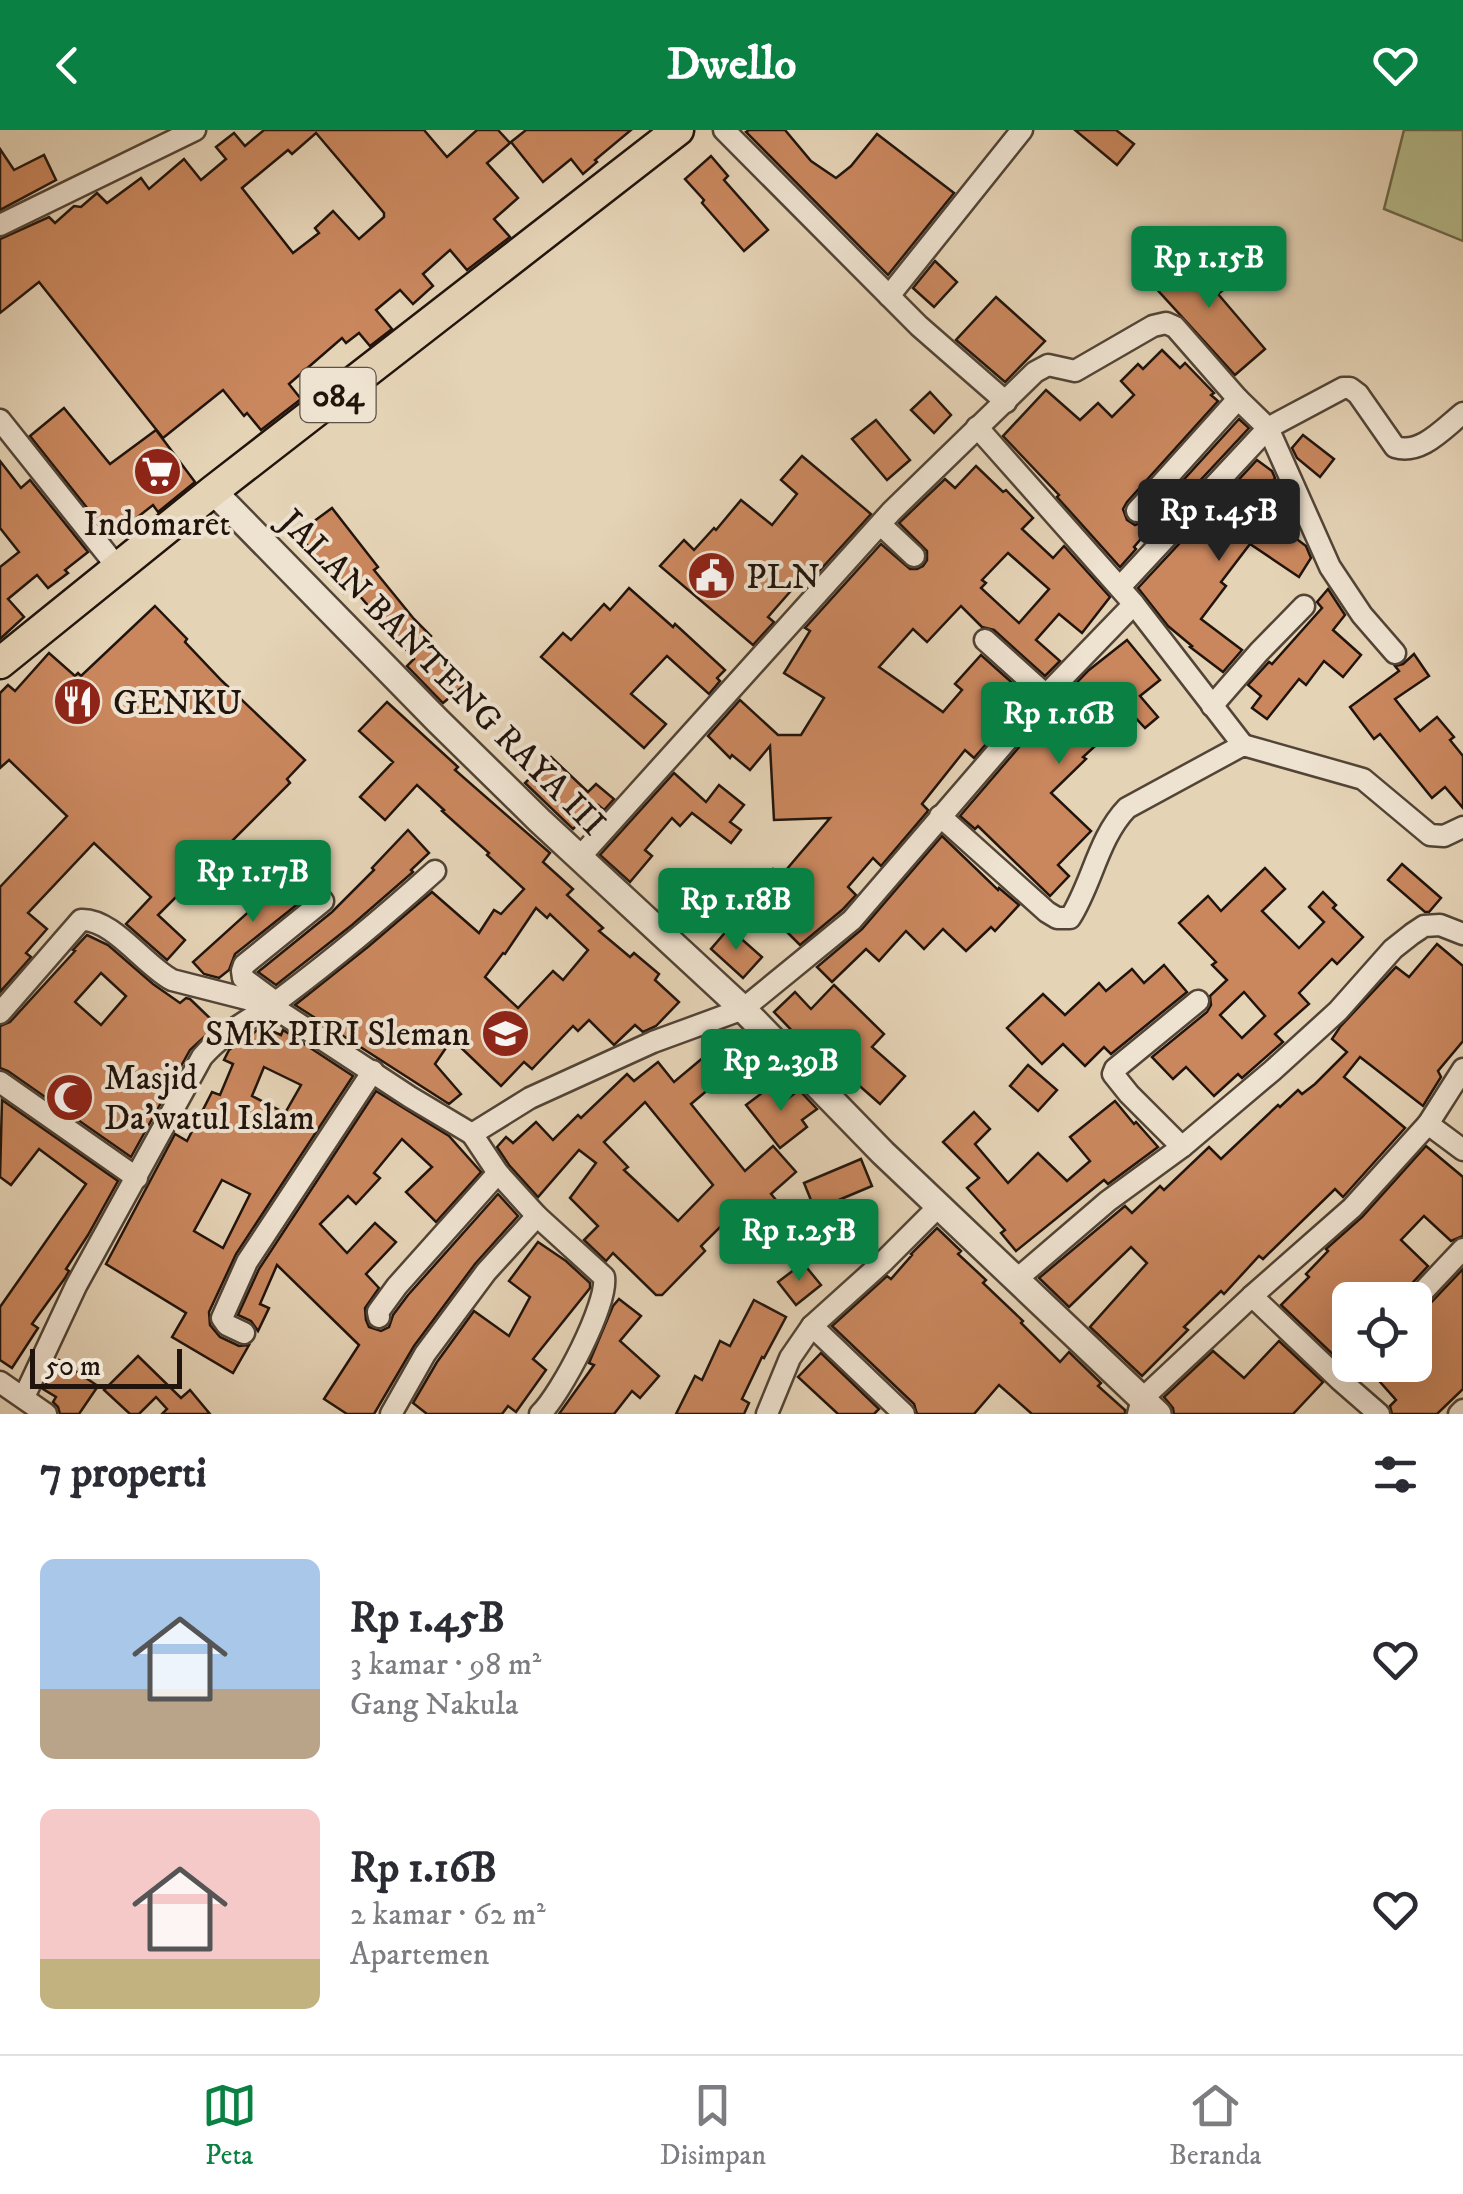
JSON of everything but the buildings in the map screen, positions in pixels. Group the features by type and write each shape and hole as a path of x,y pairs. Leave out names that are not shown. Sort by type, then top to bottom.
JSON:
{"main road":[{"name":"084","path":"0,662 678,130"}],"street":[{"path":"0,225 195,130"},
{"path":"724,130 919,326 1006,402"},
{"path":"888,296 1022,130"},
{"path":"579,858 880,525 1035,372 1048,365 1074,371 1166,322 1176,326 1268,428 1330,567 1362,615 1395,653"},
{"path":"1120,588 1268,428 1343,388 1358,394 1400,449 1418,448 1463,413"},
{"path":"1138,511 1238,399"},
{"path":"0,420 118,568"},
{"path":"977,428 1134,604 1243,746 1363,779 1430,834 1444,836 1463,828"},
{"name":"JALAN BANTENG RAYA III","path":"214,492 438,721 579,858 743,1008 883,1154 933,1198 1146,1409"},
{"path":"880,525 914,556"},
{"path":"472,1134 530,1098 635,1050 743,1008 852,920 1046,695 1134,604"},
{"path":"1212,706 1304,606"},
{"path":"984,640 1046,695"},
{"path":"940,816 1047,912 1058,918 1070,918 1115,821 1127,808 1243,746"},
{"path":"24,1397 76,1286 202,1057 214,1042 350,947 435,871"},
{"path":"323,901 244,965 243,978 247,984 410,1097 472,1134 498,1173 537,1216 602,1272 605,1287 592,1323 565,1380 540,1414"},
{"path":"0,1014 81,920 86,919 116,935 172,980 273,1004"},
{"path":"1016,1279 1108,1202 1182,1147 1338,1011 1393,949 1412,934 1424,926 1440,925 1463,934"},
{"path":"1182,1147 1113,1074 1115,1068 1198,1001"},
{"path":"1146,1409 1252,1296 1352,1208 1428,1124 1463,1069"},
{"path":"244,1334 222,1318 247,1262 373,1071"},
{"path":"0,1082 136,1178"},
{"path":"1428,1124 1463,1150"},
{"path":"378,1317 397,1286 498,1173"},
{"path":"767,1414 790,1358 812,1326 884,1260 933,1198"},
{"path":"391,1414 425,1354 486,1272 537,1216"},
{"path":"1432,1282 1463,1249"},
{"path":"1252,1296 1332,1361"},
{"path":"812,1326 904,1414"},
{"path":"0,1382 46,1414"},
{"path":"1354,1382 1379,1414"}],"green space":[{"path":"1404,130 1463,130 1463,241 1384,209"}],"place":[{"name":"Indomaret","path":"157,471"},
{"name":"PLN","path":"711,576"},
{"name":"GENKU","path":"78,702"},
{"name":"SMK PIRI Sleman","path":"505,1033"},
{"name":"Masjid Da'watul Islam","path":"69,1097"}]}
